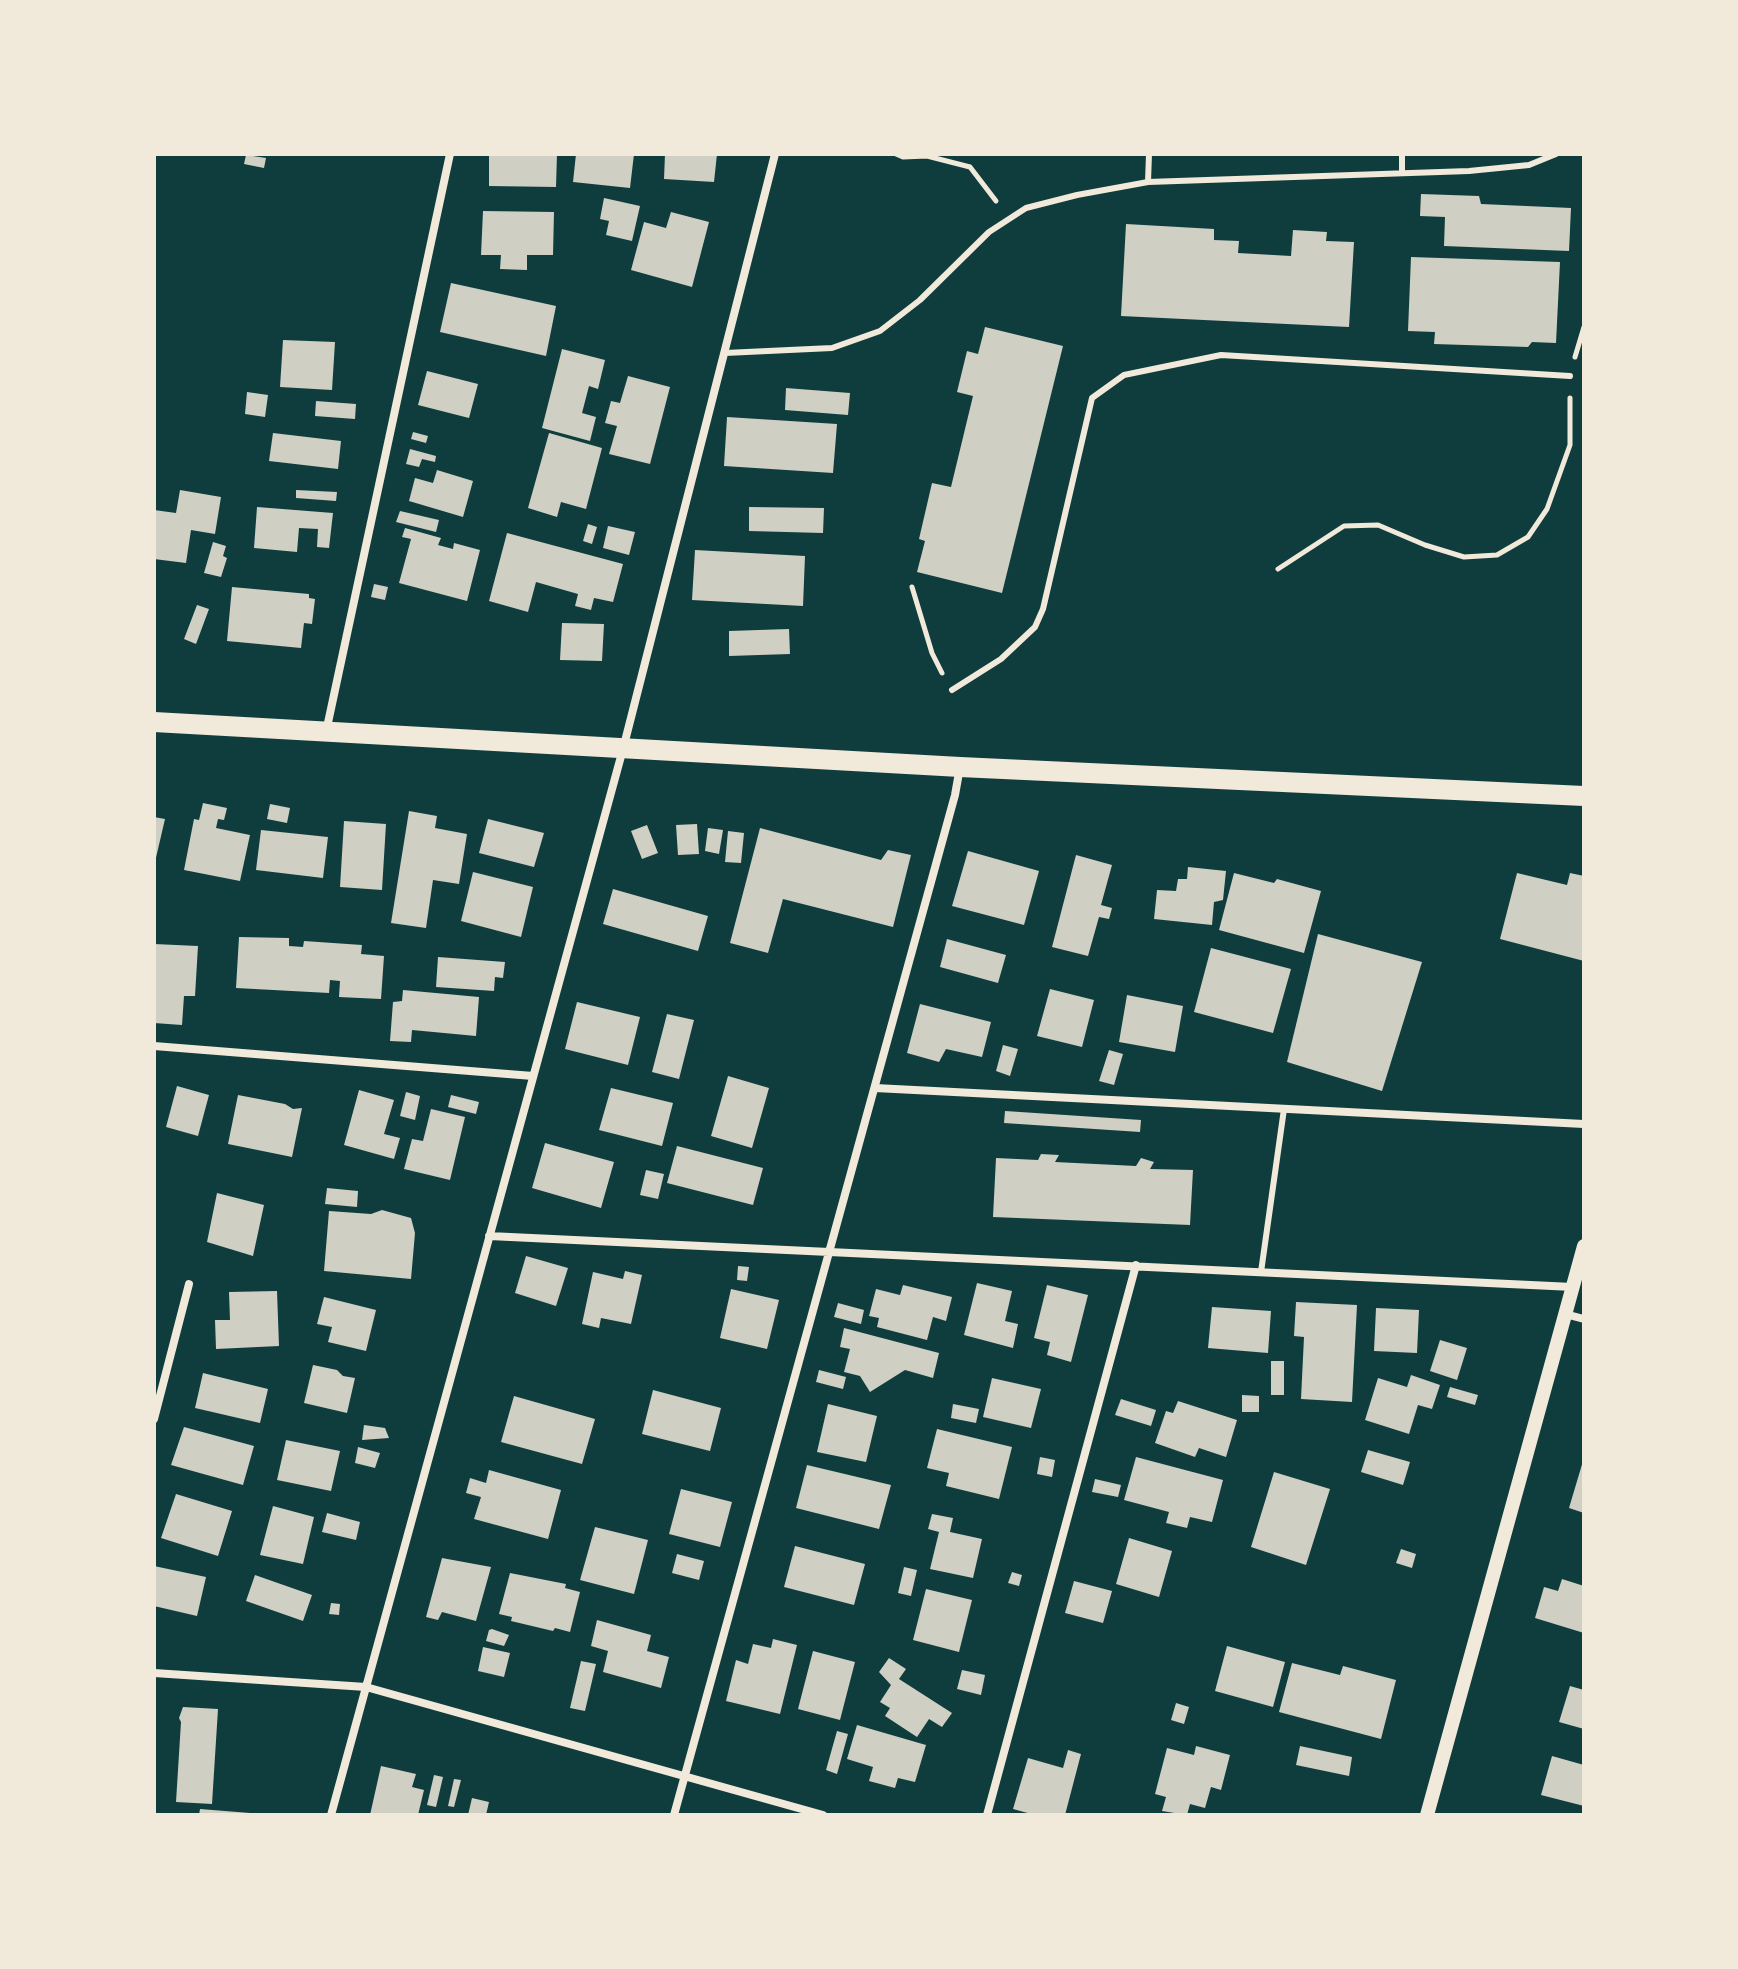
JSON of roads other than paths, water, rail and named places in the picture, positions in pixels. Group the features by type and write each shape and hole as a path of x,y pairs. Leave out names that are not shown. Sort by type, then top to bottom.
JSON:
{"main road":[{"path":"154,722 960,767 1584,796"}],"street":[{"path":"326,732 450,154"},
{"path":"331,1815 623,749 775,154"},
{"path":"674,1815 955,795 960,767"},
{"path":"154,1046 533,1076"},
{"path":"875,1088 1584,1124"},
{"path":"489,1236 1573,1287"},
{"path":"1427,1815 1584,1246"},
{"path":"987,1815 1136,1265"},
{"path":"154,1419 189,1284"},
{"path":"1565,1314 1584,1319"},
{"path":"154,1673 366,1687 823,1815"}],"lane":[{"path":"1148,182 1149,154"},
{"path":"1402,154 1402,172"},
{"path":"725,353 832,348 880,331 920,300 989,232 1026,208 1148,182 1469,171 1529,165 1556,154"},
{"path":"952,690 1001,659 1035,627 1043,609 1092,398 1124,375 1221,355 1570,376"},
{"path":"1261,1272 1284,1109"}]}
